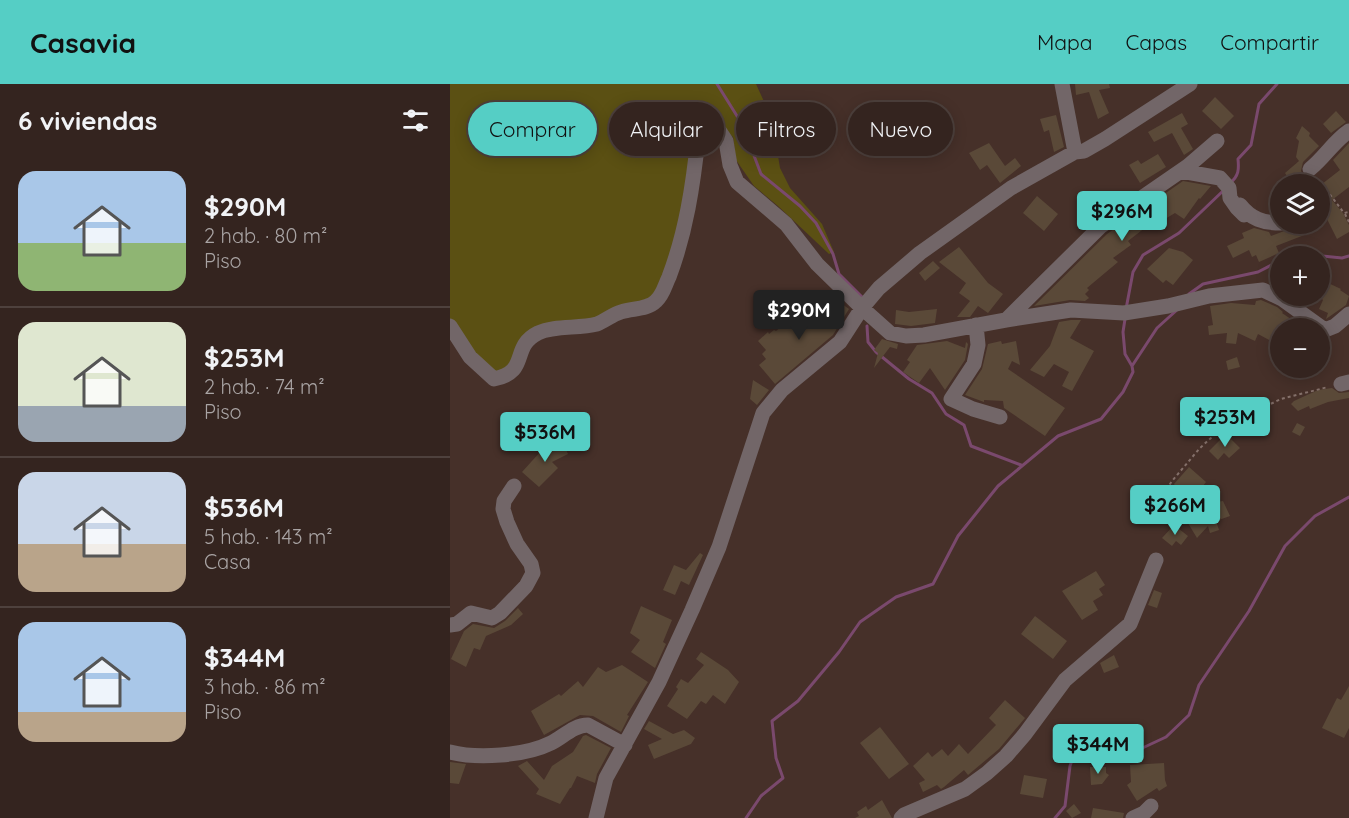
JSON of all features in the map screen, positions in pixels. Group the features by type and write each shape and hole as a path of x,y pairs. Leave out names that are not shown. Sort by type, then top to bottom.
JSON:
{"street":[{"path":"1062,84 1075,152"},
{"path":"596,818 606,778 659,682 719,547 763,413 782,390 840,342 862,308 879,288 920,253 1011,188 1075,152 1084,152 1105,140 1190,84"},
{"path":"1316,174 1333,144 1349,131"},
{"path":"450,326 470,357 494,379 505,377 514,371 527,340 540,332 596,324 621,312 642,309 656,302 663,292 672,268 692,197 698,138 708,132 720,132 726,141 730,165 737,182 786,224 818,264 890,333 906,336 924,335 1071,310 1126,312 1168,306 1209,296 1263,290 1282,299 1325,330 1335,326 1349,314"},
{"path":"1006,320 1101,225 1181,171 1217,141"},
{"path":"1181,171 1220,178 1244,214"},
{"path":"1227,189 1251,217 1270,222"},
{"path":"976,325 978,345 974,364 951,399 973,409 1000,417"},
{"path":"450,625 457,624 471,613 492,618 500,613 531,578 532,567 517,544 504,509 504,501 514,486"},
{"path":"901,818 904,814 964,789 1006,756 1065,680 1130,624 1156,560"},
{"path":"450,752 473,757 529,750 548,745 581,725 588,726 625,744"},
{"path":"1133,818 1144,813 1151,806"}],"path":[{"path":"1330,193 1347,213 1349,222"},
{"path":"1189,499 1178,502 1168,496 1166,490 1200,448 1224,426 1281,399 1345,383"}],"shaded area":[{"path":"450,84 756,84 764,102 736,102 736,156 778,156 780,168 790,188 822,224 834,252 829,254 754,186 736,160 733,137 724,129 724,102 609,102 609,156 696,156 692,197 656,302 540,332 494,379 450,326"}],"building":[{"path":"1075,84 1109,84 1110,88 1099,90 1109,113 1098,119 1089,92 1076,95"},
{"path":"1215,97 1234,116 1221,129 1202,111"},
{"path":"1336,111 1346,122 1331,133 1323,124"},
{"path":"1182,113 1188,124 1181,128 1193,149 1184,155 1172,133 1154,142 1148,132"},
{"path":"1056,115 1064,147 1054,152 1049,130 1044,132 1040,119"},
{"path":"1302,126 1319,146 1303,162 1301,171 1303,174 1286,174 1299,161 1296,157 1299,141 1296,138"},
{"path":"989,143 1005,166 1015,158 1021,166 1000,183 987,165 980,170 969,153"},
{"path":"1349,143 1349,187 1332,200 1343,213 1349,225 1349,232 1337,239 1330,225 1330,178 1340,170 1333,160"},
{"path":"1158,154 1166,167 1140,183 1129,165 1138,160 1141,164"},
{"path":"1183,181 1211,186 1184,219 1175,213 1155,225 1153,223 1146,227 1128,241 1131,245 1113,258 1118,262 1087,288 1089,290 1085,294 1089,298 1085,301 1070,300 1034,306 1107,234"},
{"path":"1037,196 1058,214 1044,231 1023,213"},
{"path":"1254,228 1269,232 1271,236 1307,234 1276,246 1270,246 1270,257 1259,262 1256,255 1252,257 1249,250 1233,258 1227,246 1244,238 1242,233"},
{"path":"959,247 988,283 1003,294 988,313 978,306 970,317 957,317 970,301 959,293 966,283 939,262"},
{"path":"1169,248 1183,252 1193,260 1173,285 1166,280 1163,283 1147,269"},
{"path":"933,261 940,268 925,281 919,273"},
{"path":"1330,284 1349,296 1346,305 1327,318 1328,313 1319,309 1320,306 1330,306"},
{"path":"1261,300 1270,306 1277,307 1289,318 1270,318 1270,340 1258,334 1255,341 1238,333 1236,344 1226,343 1227,333 1209,335 1208,326 1213,325 1210,306 1231,303 1255,305 1256,301"},
{"path":"838,301 849,309 833,335 775,384 759,365 766,359 762,354 766,350 758,341 768,332 769,334 776,331 787,322 790,325 809,312 813,318"},
{"path":"937,309 935,323 911,326 895,324 896,310 909,312"},
{"path":"1081,320 1070,338 1094,351 1072,391 1062,386 1069,372 1054,364 1044,377 1030,370 1050,346 1059,322"},
{"path":"882,339 898,344 897,349 890,347 874,368 878,353 874,350"},
{"path":"947,341 965,348 966,342 968,344 965,360 945,390 930,368 919,383 903,372 910,362 907,360 917,345"},
{"path":"1001,341 1002,344 1016,341 1020,365 1012,361 1008,369 1065,408 1045,436 1004,408 1003,401 984,400 984,402 965,395 982,369 988,344"},
{"path":"1237,357 1240,367 1228,370 1226,361"},
{"path":"753,380 769,390 757,405 750,399"},
{"path":"1332,388 1339,393 1349,392 1349,398 1328,402 1310,409 1309,406 1298,411 1291,404 1318,390"},
{"path":"1297,423 1305,427 1300,436 1292,432"},
{"path":"1226,434 1240,448 1229,458 1224,453 1218,460 1209,451"},
{"path":"552,442 563,443 568,454 552,462 558,468 539,487 522,472"},
{"path":"1189,467 1206,482 1191,502 1212,495 1216,502 1223,501 1230,516 1216,521 1219,530 1210,533 1208,526 1197,538 1177,505 1183,501 1174,484"},
{"path":"1174,525 1188,536 1181,545 1176,541 1172,546 1162,538"},
{"path":"700,553 703,555 689,585 681,581 675,595 663,590 674,565 686,570"},
{"path":"1096,571 1105,585 1099,589 1103,595 1093,601 1098,610 1082,620 1062,591"},
{"path":"1154,590 1162,593 1157,608 1148,605"},
{"path":"641,606 672,620 663,642 666,644 655,668 631,652 640,640 630,633"},
{"path":"518,608 523,614 511,625 486,636 480,650 474,648 466,667 451,659 464,631 473,624 494,628"},
{"path":"1035,616 1067,641 1053,659 1021,634"},
{"path":"701,652 728,670 739,682 725,704 713,695 706,704 701,701 687,719 667,706 678,689 676,687 681,679 688,683 704,665 696,659"},
{"path":"1114,655 1119,667 1104,673 1100,663"},
{"path":"622,665 648,682 627,715 629,716 621,732 593,716 580,715 544,735 531,711 559,694 561,696 578,681 583,687 598,667 606,672"},
{"path":"1349,686 1349,728 1344,738 1322,728 1337,698 1341,700"},
{"path":"1005,700 1025,718 999,749 968,775 964,770 941,789 937,785 923,792 919,783 925,780 913,766 928,752 932,757 942,749 948,756 959,744 968,754 996,725 989,718"},
{"path":"649,721 673,734 684,730 695,738 691,744 654,759 648,745 662,739 644,729"},
{"path":"880,727 909,764 889,779 860,743"},
{"path":"586,735 611,748 597,774 595,783 577,776 560,804 536,794 539,789 518,766 527,761 544,780 552,766 573,752"},
{"path":"450,762 466,764 459,784 450,783"},
{"path":"1164,763 1167,786 1159,791 1157,788 1137,801 1127,785 1131,782 1130,765"},
{"path":"1090,767 1106,767 1106,773 1109,775 1102,784 1091,785"},
{"path":"1024,775 1047,779 1043,798 1020,794"},
{"path":"882,800 892,818 855,818 859,816 857,812 866,806 868,810"},
{"path":"1074,804 1081,813 1072,818 1066,811"},
{"path":"1093,808 1124,813 1123,818 1091,818"}],"waterway":[{"path":"717,84 742,124 761,174 800,206 816,223 833,254 839,274 863,298"},
{"path":"1230,183 1238,172 1238,159 1251,145 1259,104 1277,84"},
{"path":"1126,309 1133,272 1143,255 1179,233 1224,190"},
{"path":"1330,257 1349,256"},
{"path":"1189,294 1203,284 1258,272 1270,266"},
{"path":"1132,366 1157,328 1178,309"},
{"path":"746,818 761,796 783,778 776,758 772,721 798,701 839,652 860,622 896,597 933,584 958,536 998,486 1058,436 1101,419 1123,392 1133,372 1125,354 1123,332 1125,319"},
{"path":"867,326 868,342 876,352 909,379 932,393 946,414 964,425 971,446 1021,465"},
{"path":"1055,818 1065,806 1070,766 1076,749 1114,742 1136,751 1166,737 1189,715 1199,685 1249,611 1285,546 1315,516 1349,497"}]}
